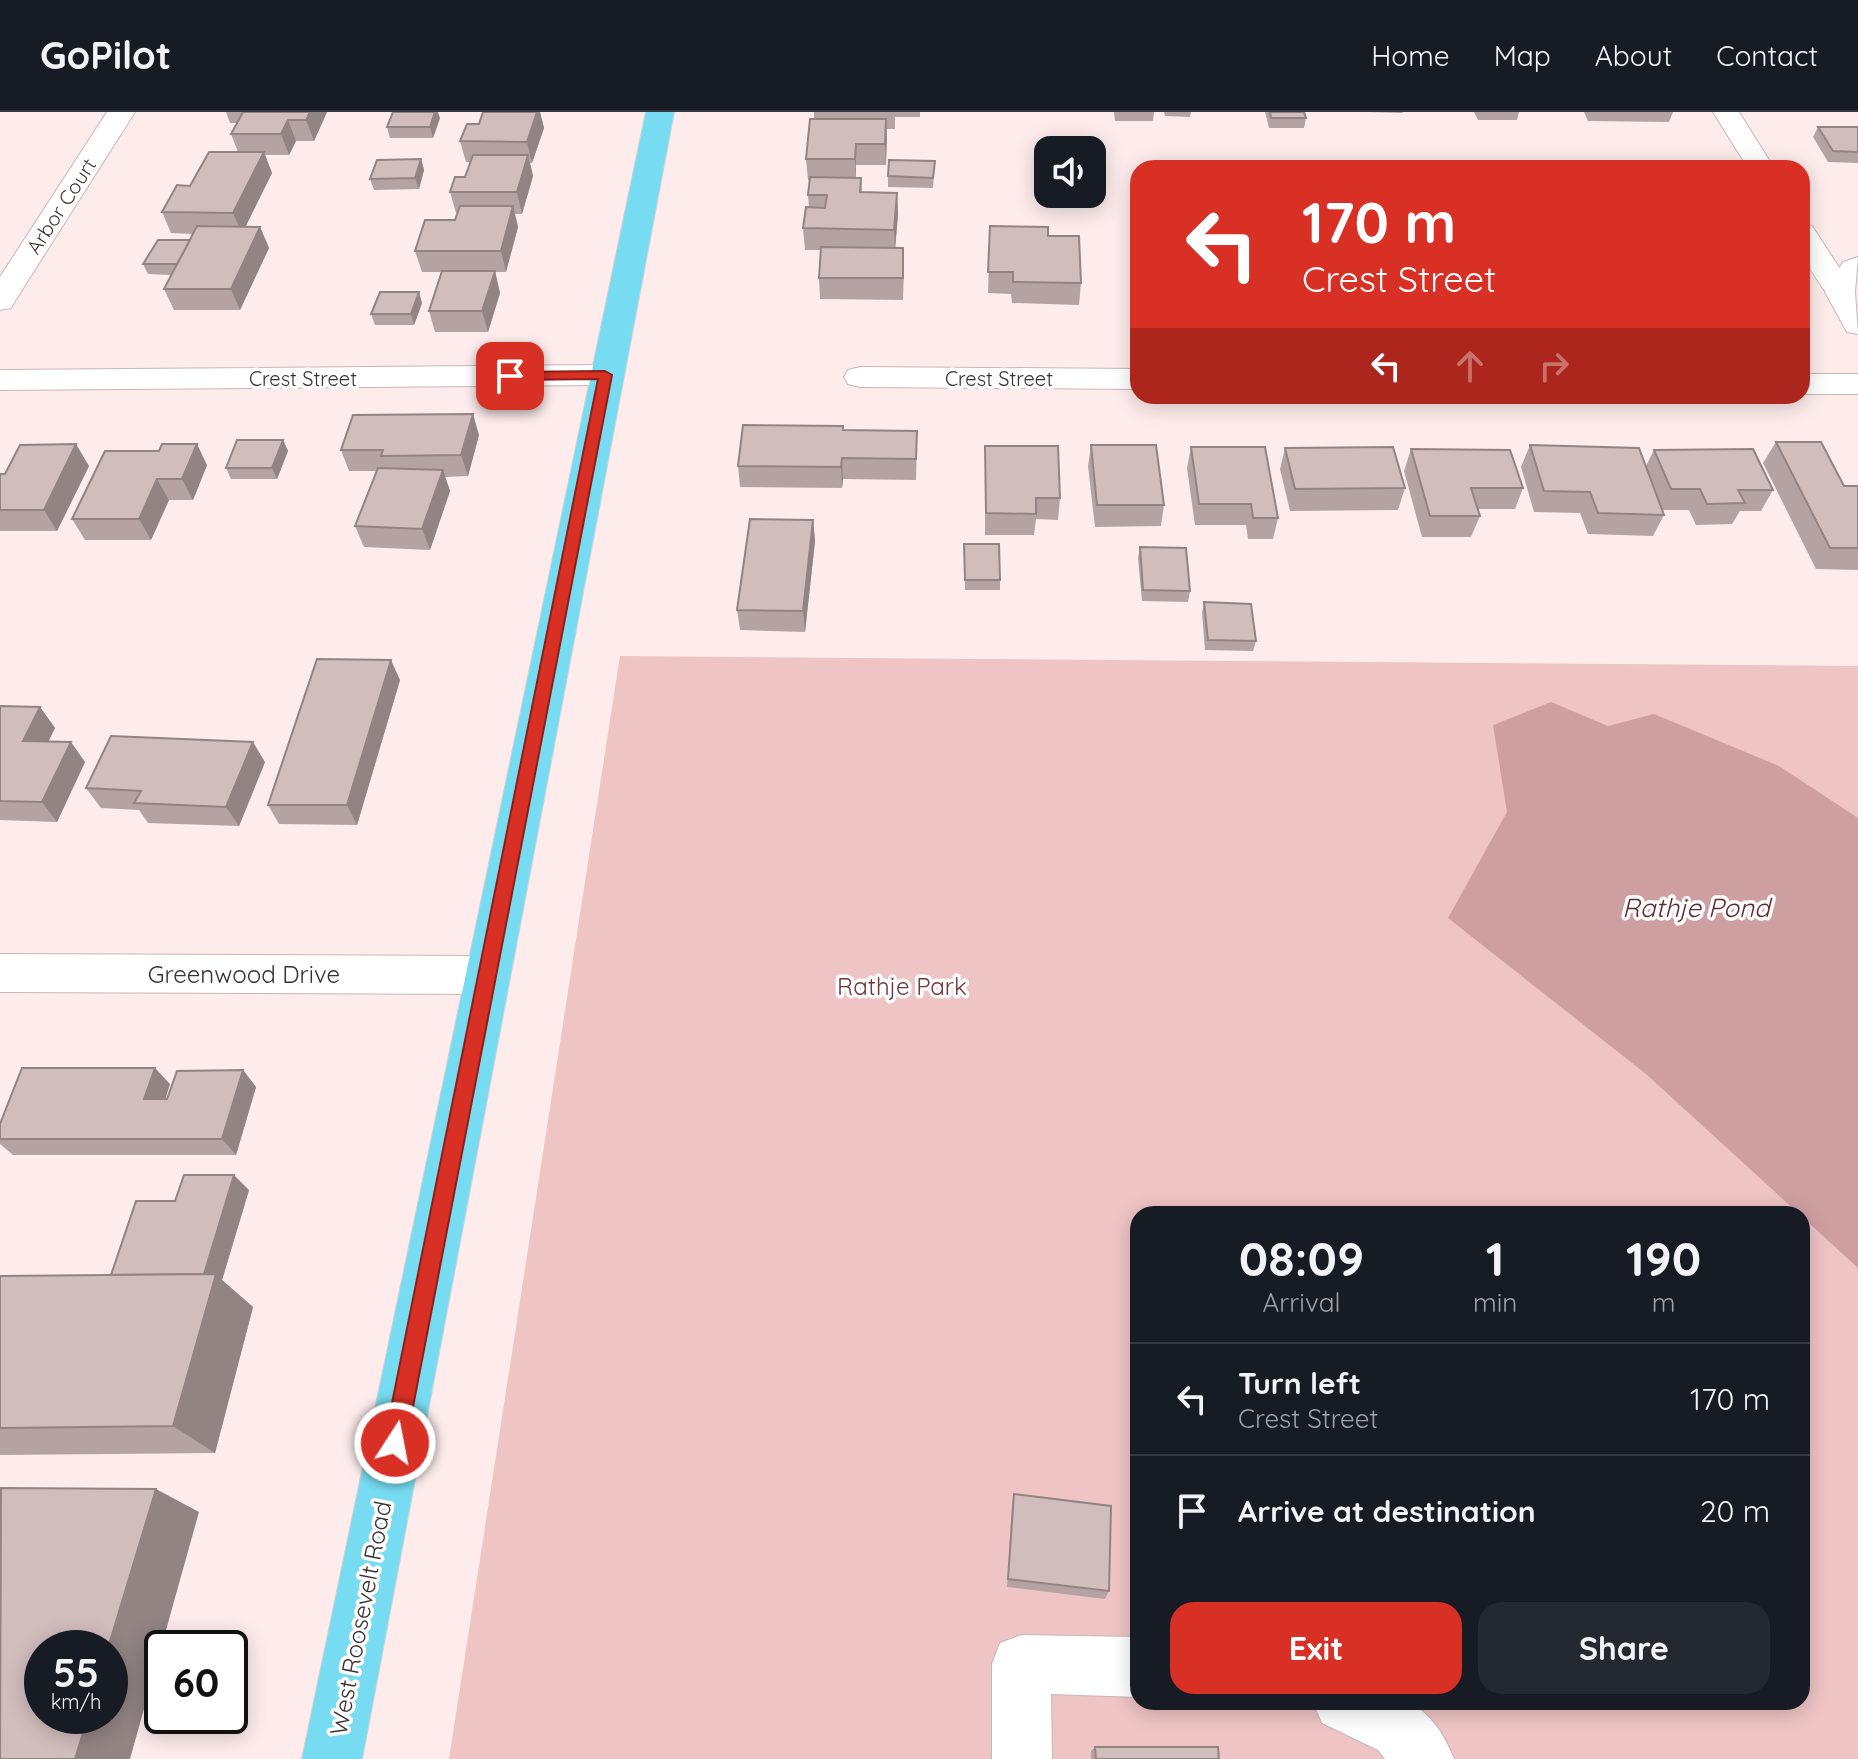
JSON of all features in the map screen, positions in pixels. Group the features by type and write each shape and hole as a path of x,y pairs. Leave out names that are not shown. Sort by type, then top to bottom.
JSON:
{"main road":[{"name":"West Roosevelt Road","path":"332,1759 605,375 660,112"}],"street":[{"name":"Arbor Court","path":"0,301 121,112"},
{"path":"1726,112 1756,160"},
{"path":"1810,239 1851,275 1858,325"},
{"name":"Crest Street","path":"0,380 605,375"},
{"name":"Crest Street","path":"860,377 1130,379"},
{"path":"1810,384 1858,384"},
{"name":"Greenwood Drive","path":"0,973 488,975"},
{"path":"1022,1759 1021,1664 1130,1667"},
{"path":"1360,1710 1399,1729 1424,1759"}],"green space":[{"name":"Rathje Park","path":"620,656 1858,666 1858,1759 449,1759"}],"water":[{"name":"Rathje Pond","path":"1551,702 1608,726 1654,714 1779,766 1858,818 1858,1268 1810,1224 1810,1206 1790,1206 1646,1074 1448,918 1507,812 1493,725"}],"building":[{"path":"243,112 310,112 306,120 288,120 281,134 231,134"},
{"path":"393,112 435,112 430,127 387,127"},
{"path":"483,112 537,112 527,142 460,141 467,124 479,124"},
{"path":"1270,112 1304,112 1306,118 1271,118"},
{"path":"810,119 886,119 885,144 856,144 855,159 806,159"},
{"path":"1818,127 1858,127 1858,152 1833,151"},
{"path":"209,152 264,152 233,213 162,212 177,185 190,186"},
{"path":"473,155 528,155 517,192 450,192 455,177 465,177"},
{"path":"421,159 415,178 370,179 377,160"},
{"path":"889,160 935,161 933,178 888,176"},
{"path":"810,177 861,178 860,192 897,193 894,230 803,228 806,207 825,208 827,195 808,195"},
{"path":"460,206 513,206 501,251 415,251 425,220 455,220"},
{"path":"197,226 260,227 231,289 164,289"},
{"path":"990,226 1048,227 1048,236 1079,236 1081,283 1013,282 1013,272 988,272"},
{"path":"158,240 190,240 177,264 143,264"},
{"path":"821,247 903,248 903,278 819,278"},
{"path":"442,271 495,271 482,311 429,311"},
{"path":"380,292 419,292 411,314 371,314"},
{"path":"473,414 461,455 381,456 383,450 341,450 353,415"},
{"path":"743,425 843,426 843,430 917,431 916,459 842,458 841,467 738,466"},
{"path":"237,440 283,440 272,468 226,468"},
{"path":"1776,442 1821,442 1844,486 1858,486 1858,548 1830,548"},
{"path":"76,444 44,510 0,510 0,474 5,474 20,445"},
{"path":"162,444 197,444 182,479 157,479 139,519 72,519 105,451 159,451"},
{"path":"1091,445 1156,445 1164,505 1097,505"},
{"path":"1530,445 1639,448 1664,515 1598,513 1590,492 1544,491"},
{"path":"985,446 1058,446 1060,498 1036,498 1036,514 986,513"},
{"path":"1191,447 1265,447 1278,518 1253,518 1251,504 1199,504"},
{"path":"1393,447 1405,488 1295,489 1285,448"},
{"path":"1411,449 1510,450 1523,488 1471,488 1480,516 1430,516"},
{"path":"1753,449 1773,490 1738,490 1745,503 1707,504 1700,489 1671,489 1654,450"},
{"path":"378,468 443,470 422,529 355,526"},
{"path":"750,519 813,520 803,611 737,610"},
{"path":"964,544 999,544 1000,580 965,580"},
{"path":"1140,547 1186,548 1190,591 1143,590"},
{"path":"1204,602 1251,604 1256,641 1208,640"},
{"path":"317,659 391,660 347,805 268,805"},
{"path":"0,706 40,707 23,741 71,742 42,802 0,801"},
{"path":"111,736 253,742 226,807 134,803 141,791 86,788"},
{"path":"22,1068 155,1068 144,1099 167,1099 177,1071 243,1070 222,1139 0,1139 0,1124"},
{"path":"184,1175 234,1175 204,1274 111,1275 136,1201 175,1201"},
{"path":"216,1274 173,1426 0,1428 0,1276"},
{"path":"1,1488 156,1489 113,1630 24,1630 24,1734 83,1734 75,1759 0,1759"},
{"path":"1014,1494 1111,1506 1109,1591 1008,1579"},
{"path":"1095,1747 1218,1747 1219,1759 1096,1759"}],"route":[{"path":"395,1443 605,375 510,376"}]}
